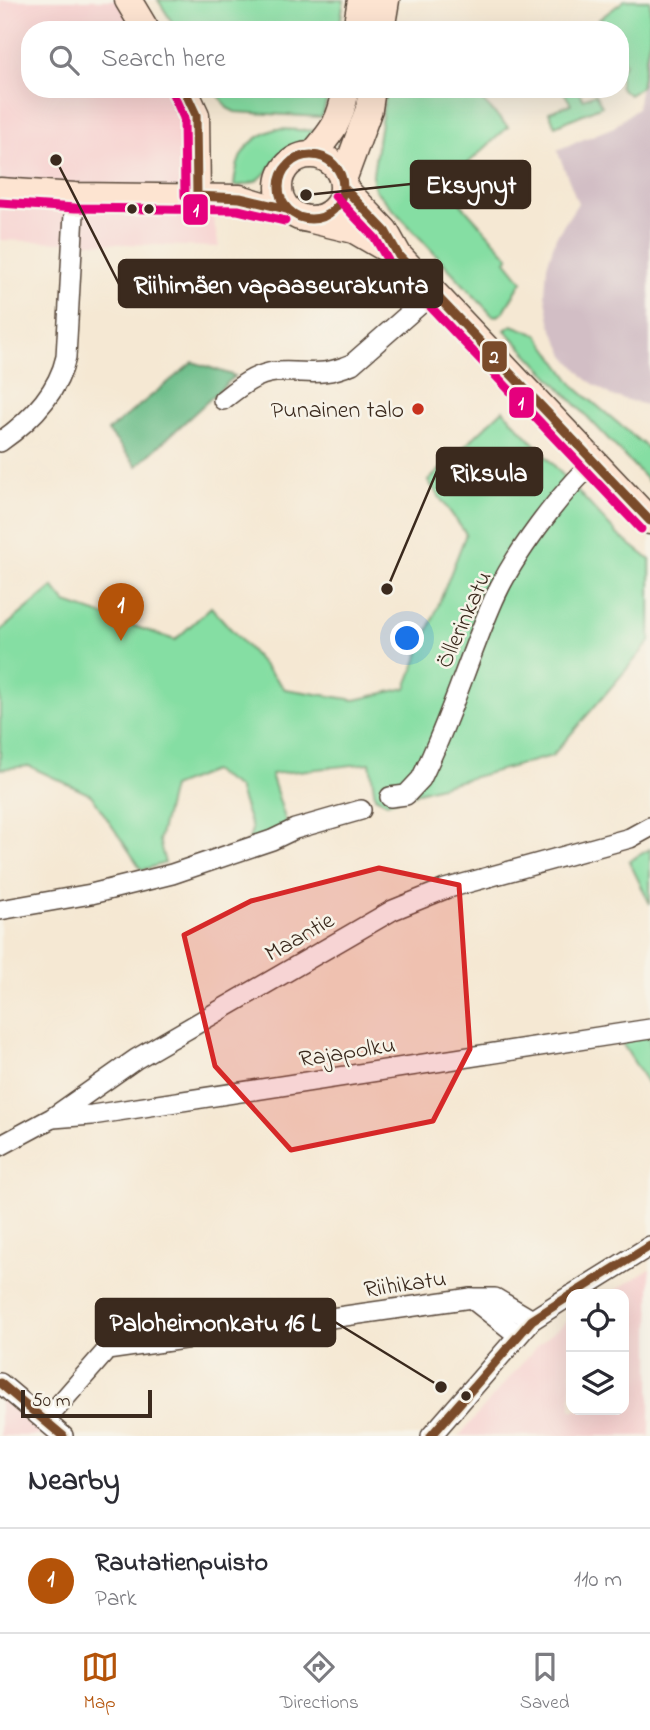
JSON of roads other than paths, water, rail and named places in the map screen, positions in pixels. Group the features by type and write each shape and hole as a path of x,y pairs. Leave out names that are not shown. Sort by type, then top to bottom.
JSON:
{"street":[{"path":"128,0 141,21"},
{"path":"358,21 361,0"},
{"path":"382,21 386,0"},
{"path":"188,98 196,115 197,196"},
{"path":"313,154 335,129 344,98"},
{"path":"312,220 330,214 337,207 371,98"},
{"path":"240,198 260,188 295,159 313,154 332,162 344,184 385,232 399,256 650,521"},
{"path":"282,172 279,191 287,209"},
{"path":"0,191 75,196 240,198 287,209 303,218 354,230 399,256"},
{"path":"0,442 48,398 62,374 66,357 75,196"},
{"path":"223,400 257,377 274,372 314,374 335,371 352,364 434,292"},
{"name":"Öllerinkatu","path":"390,797 406,795 421,779 495,596 540,526 578,477 595,461"},
{"path":"0,910 91,894 172,874 272,840 295,829 362,810"},
{"name":"Maantie","path":"0,1146 52,1118 135,1059 393,910 445,889 630,838 650,827"},
{"name":"Rajapolku","path":"52,1118 92,1115 650,1029"},
{"path":"582,1289 650,1246"},
{"name":"Riihikatu","path":"45,1421 107,1350 471,1298 495,1298 532,1321"},
{"name":"Riihikatu","path":"471,1298 518,1335"},
{"path":"431,1436 518,1335 532,1321 566,1299"},
{"path":"0,1383 63,1436"}],"place":[{"name":"Riihimäen vapaaseurakunta","path":"56,160"},
{"name":"Eksynyt","path":"306,195"},
{"name":"Punainen talo","path":"418,409"},
{"name":"Riksula","path":"387,589"},
{"name":"Rautatienpuisto","path":"121,641"},
{"name":"Paloheimonkatu 16 L","path":"441,1387"}]}
